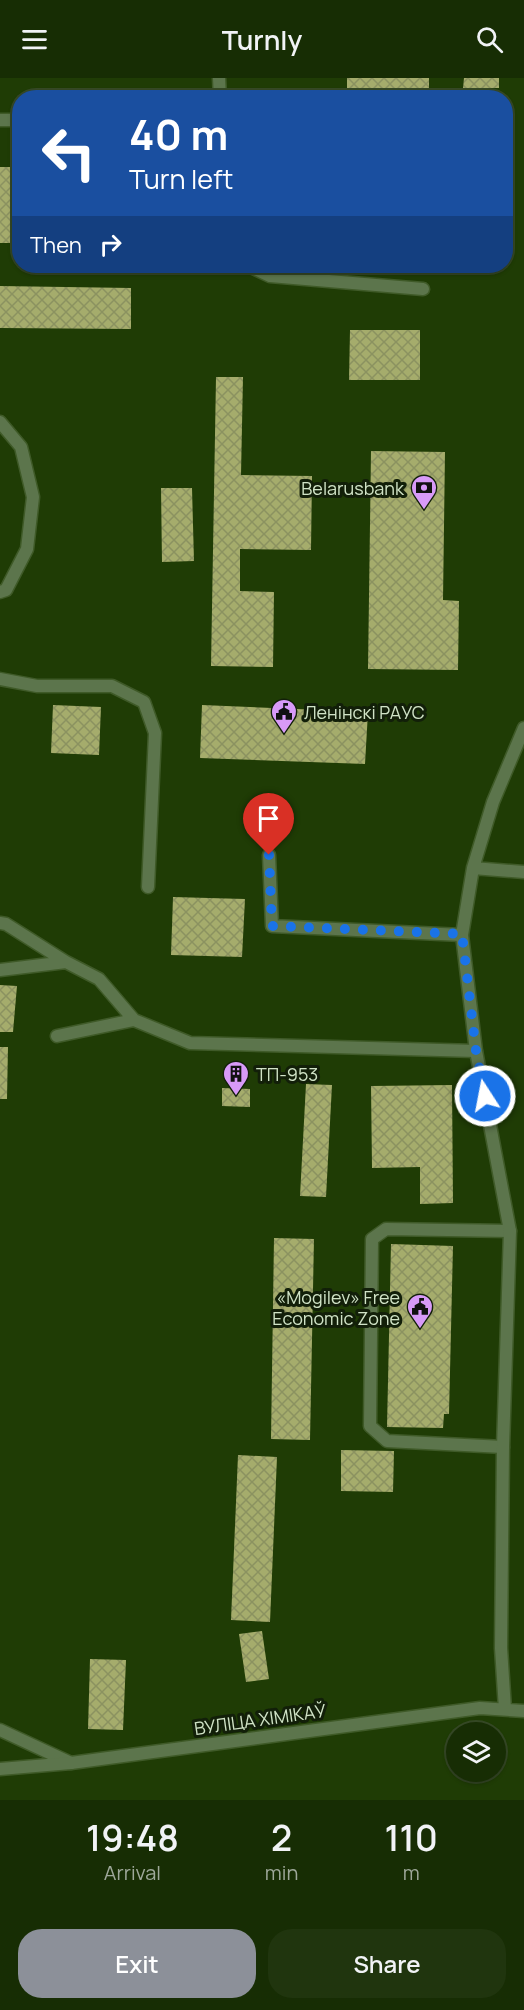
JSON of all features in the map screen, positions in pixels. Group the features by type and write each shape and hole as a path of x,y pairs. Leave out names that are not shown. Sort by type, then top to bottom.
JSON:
{"street":[{"path":"264,273 270,276 423,289"},
{"path":"0,422 21,447 33,497 27,549 6,590 0,592"},
{"path":"0,679 37,686 112,686 144,702 155,733 148,887"},
{"path":"505,1709 501,1648 503,1447 510,1230 476,1051 462,934 473,868 493,802 524,728"},
{"path":"269,855 272,926 462,934"},
{"path":"473,868 524,872"},
{"path":"0,923 99,979 134,1020 190,1043 476,1051"},
{"path":"0,970 66,962"},
{"path":"57,1036 134,1020"},
{"path":"503,1447 387,1441 370,1426 372,1239 387,1229 510,1230"},
{"name":"ВУЛІЦА ХІМІКАЎ","path":"0,1770 71,1763 480,1708 524,1711"},
{"path":"0,1730 71,1763"}],"building":[{"path":"347,78 429,78 429,90 347,90"},
{"path":"464,78 499,78 499,88 463,88"},
{"path":"0,167 12,167 12,243 0,243"},
{"path":"0,286 131,288 131,329 0,328"},
{"path":"350,330 420,330 420,380 349,380"},
{"path":"216,377 243,377 241,475 312,476 311,550 240,549 240,591 274,592 273,667 211,666"},
{"path":"371,451 445,452 443,600 459,601 458,670 368,669"},
{"path":"161,488 192,488 194,561 162,562"},
{"path":"53,705 101,707 99,755 51,753"},
{"name":"Ленінскі РАУС","path":"202,705 368,712 365,764 200,758"},
{"path":"173,897 245,899 242,957 171,955"},
{"path":"0,985 17,986 13,1032 0,1032"},
{"path":"0,1047 8,1047 7,1099 0,1099"},
{"path":"306,1084 332,1085 326,1197 300,1196"},
{"path":"452,1085 453,1203 420,1204 420,1167 372,1168 371,1086"},
{"name":"ТП-953","path":"222,1088 250,1089 250,1107 222,1106"},
{"path":"274,1238 314,1239 310,1440 271,1439"},
{"name":"«Mogilev» Free Economic Zone","path":"391,1244 453,1246 449,1414 444,1414 443,1428 387,1427"},
{"path":"341,1450 394,1451 393,1492 341,1491"},
{"path":"238,1455 277,1457 270,1622 231,1620"},
{"path":"262,1631 269,1679 246,1682 239,1634"},
{"path":"90,1659 126,1660 123,1730 88,1729"}],"place":[{"name":"Belarusbank","path":"424,511"},
{"name":"Ленінскі РАУС","path":"284,735"},
{"name":"ТП-953","path":"236,1097"},
{"name":"«Mogilev» Free Economic Zone","path":"420,1330"}],"route":[{"path":"269,855 272,926 462,934 476,1051 485,1096"}]}
